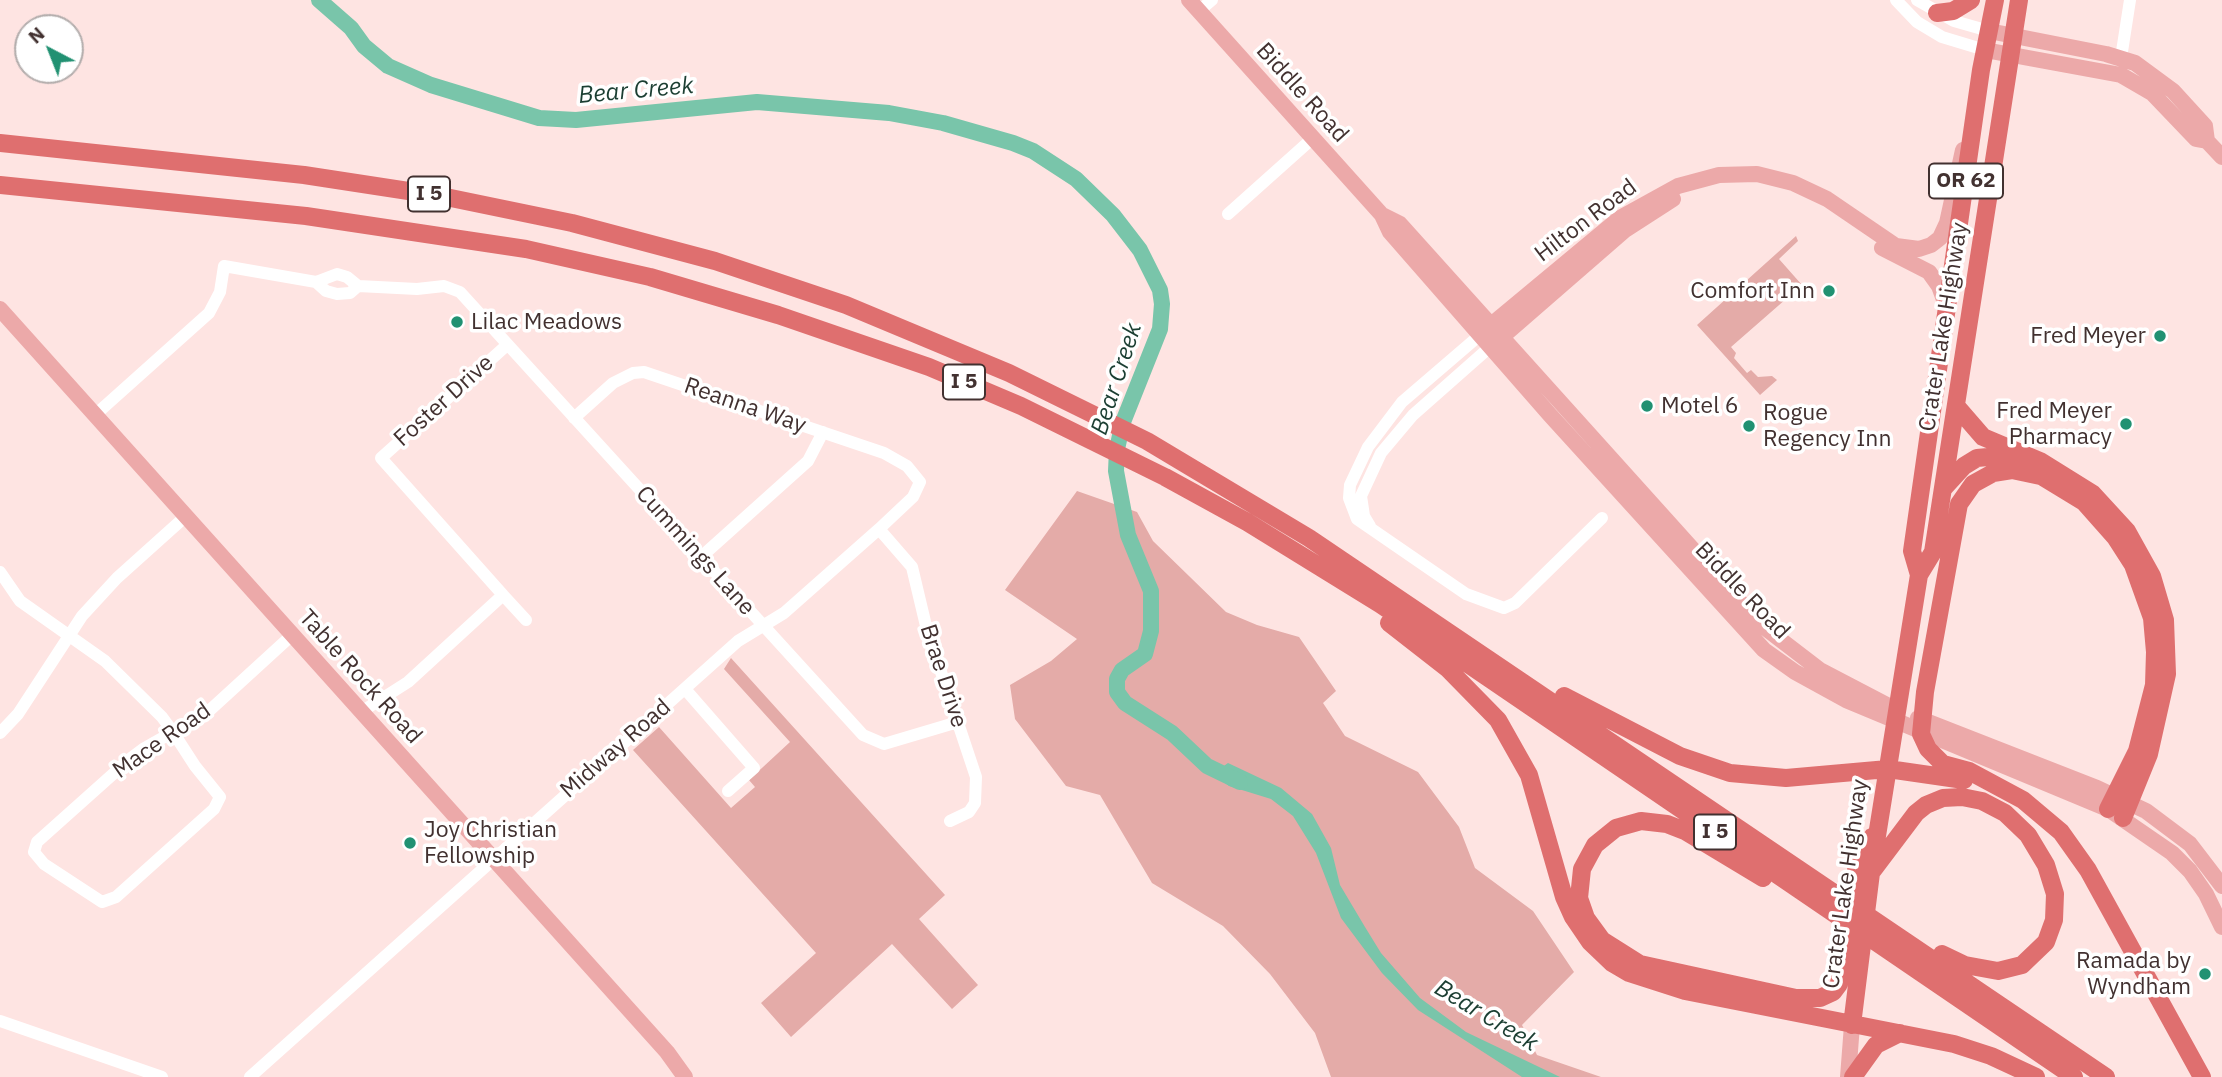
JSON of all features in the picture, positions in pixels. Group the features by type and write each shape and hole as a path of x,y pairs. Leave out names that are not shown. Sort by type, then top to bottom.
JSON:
{"highway":[{"path":"1937,13 1954,11 1970,0"},
{"name":"Crater Lake Highway","path":"1919,575 1912,551 1972,136 1995,0"},
{"name":"Crater Lake Highway","path":"1852,1024 1850,967 1864,868 1879,825 1919,575 1933,552 2019,0"},
{"name":"I 5","path":"0,143 304,175 441,196 572,223 715,261 846,304 925,336 1095,414 1171,455 1309,538 2106,1077"},
{"name":"I 5","path":"0,184 394,227 526,249 650,277 778,315 929,367 1088,438 1165,477 1355,588 2074,1077"},
{"path":"1956,407 1983,437 2048,465 2093,494 2127,531 2152,576 2165,620 2167,674 2157,730 2119,806"},
{"path":"1943,489 1968,462 1987,455 2013,460 2084,502 2119,542 2141,582 2152,618 2155,652 2151,704 2119,806"},
{"path":"2045,477 2004,470 1982,478 1965,493 1956,517 1920,729 1931,753 1943,764 1969,771 2042,814 2081,858 2202,1077"},
{"path":"1355,588 1378,614 1475,694 1498,720 1534,788 1564,897 1581,931 1601,954 1629,973 1657,984 1974,1050 2036,1077"},
{"path":"1517,677 1535,679 1680,756 1730,773 1786,778 1889,761 2002,789"},
{"path":"1864,868 1916,813 1934,801 1962,797 1982,801 2005,813 2028,835 2046,865 2055,894 2054,920 2046,942 2022,965 1998,971 1983,970 1900,936"},
{"path":"1826,908 1778,887 1685,831 1653,822 1629,823 1602,838 1589,853 1579,885 1583,911 1602,940 1619,953 1657,970 1808,999 1828,996 1837,989 1850,967"},
{"path":"1850,1077 1876,1045 1900,1033"}],"main road":[{"name":"Biddle Road","path":"1194,6 1382,215 1400,224 1491,336 1760,624 1795,653 1870,698 2119,806 2162,821 2190,844 2222,886"},
{"path":"1989,31 2012,46 2130,79 2152,93 2196,139 2207,141"},
{"path":"1985,50 2012,46 2121,58 2149,71 2173,91 2205,126 2207,141 2222,157"},
{"name":"Hilton Road","path":"1491,336 1620,218 1678,186 1719,175 1757,174 1793,183 1827,199 1896,246 1919,250 1931,246 1940,238 1947,223 1962,150 1972,136"},
{"name":"Hilton Road","path":"1491,336 1644,216 1679,196 1700,189 1742,183 1763,185 1803,196 1887,252 1921,267 1939,286 1948,312"},
{"name":"Table Rock Road","path":"0,309 667,1052 685,1077"},
{"name":"Biddle Road","path":"2119,806 2190,871 2206,894 2222,928"},
{"name":"Crater Lake Highway","path":"1850,1077 1852,1024"}],"street":[{"path":"1194,6 1212,0"},
{"path":"1896,0 1917,22 1942,37 1985,50"},
{"path":"1917,0 1937,13 1989,31"},
{"path":"2121,58 2130,0"},
{"path":"1228,214 1313,138"},
{"path":"95,415 209,313 220,292 224,266 316,282 337,274 347,277 358,286 350,293 337,294 326,291 316,282"},
{"name":"Cummings Lane","path":"358,286 417,289 444,286 460,292 869,739 878,743 893,742 958,722"},
{"path":"1491,336 1413,415 1381,453 1361,496 1364,516 1374,532 1466,594 1504,608 1515,603 1602,518"},
{"name":"Foster Drive","path":"503,595 381,458 507,345"},
{"name":"Reanna Way","path":"574,418 613,383 633,373 644,372 892,457 920,482"},
{"path":"701,557 808,461 822,432"},
{"name":"Midway Road","path":"250,1077 492,858 685,689 761,624 790,608 880,529 913,497 920,482"},
{"path":"0,733 18,714 69,636 117,578 186,516"},
{"name":"Brae Drive","path":"880,529 912,567 927,630 978,786 969,812 950,821"},
{"path":"0,572 20,601 119,674 173,732"},
{"path":"360,712 408,682 503,595 526,620"},
{"name":"Mace Road","path":"173,732 195,766 218,792 219,803 116,898 107,902 98,900 37,857 34,847 41,838 118,768 173,732 210,710 291,636"},
{"path":"685,689 754,768 728,791"},
{"path":"0,1021 162,1077"}],"shaded area":[{"path":"1796,236 1798,241 1779,259 1802,285 1731,347 1736,353 1734,358 1747,373 1751,370 1758,377 1772,376 1777,380 1760,395 1697,325"},
{"path":"1077,491 1137,512 1153,541 1226,612 1257,625 1299,637 1336,691 1323,703 1345,736 1418,772 1459,827 1475,868 1533,911 1574,972 1522,1025 1537,1055 1601,1077 1331,1077 1315,1033 1270,974 1223,926 1152,883 1100,795 1066,786 1015,719 1010,685 1051,661 1077,639 1005,590"},
{"path":"731,658 945,895 919,919 978,985 952,1009 892,944 791,1037 761,1003 816,953 633,750 659,727 731,808 755,787 749,780 790,742 724,669"},
{"path":"1228,763 1281,788 1312,814 1331,848 1340,885 1381,953 1420,998 1466,1032 1560,1077 1522,1077 1418,1010 1382,973 1341,918 1316,853 1293,816 1271,799 1229,786 1220,779 1221,768"}],"waterway":[{"name":"Bear Creek","path":"319,0 351,28 364,46 388,66 431,85 539,118 576,120 757,102 889,113 943,123 1013,143 1033,151 1076,179 1113,215 1140,250 1160,290 1162,304 1160,329 1123,422 1117,449 1116,471 1128,535 1151,591 1151,631 1145,654 1122,670 1117,679 1117,692 1125,703 1172,733 1207,766 1240,782"}],"place":[{"name":"Comfort Inn","path":"1829,291"},
{"name":"Lilac Meadows","path":"457,322"},
{"name":"Fred Meyer","path":"2160,336"},
{"name":"Motel 6","path":"1647,406"},
{"name":"Fred Meyer Pharmacy","path":"2126,424"},
{"name":"Rogue Regency Inn","path":"1749,426"},
{"name":"Joy Christian Fellowship","path":"410,843"},
{"name":"Ramada by Wyndham","path":"2205,974"}]}
